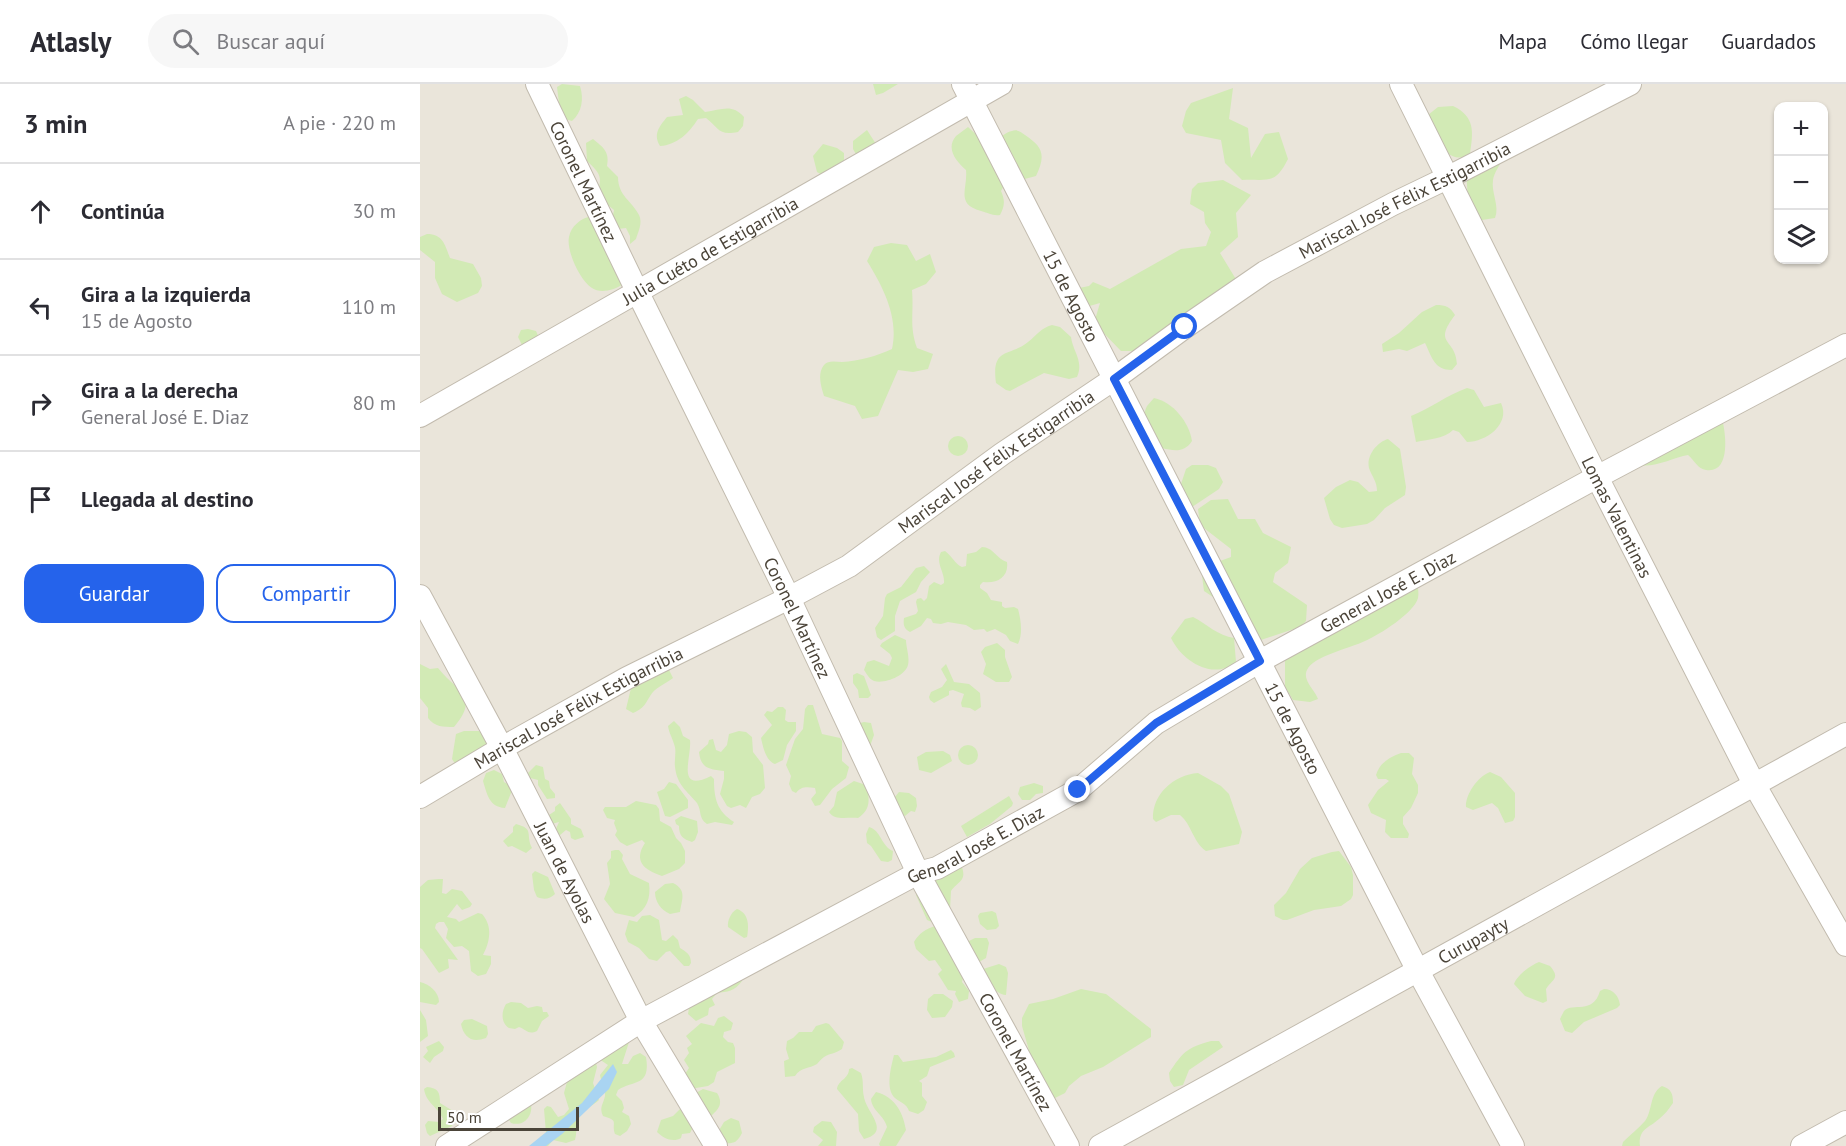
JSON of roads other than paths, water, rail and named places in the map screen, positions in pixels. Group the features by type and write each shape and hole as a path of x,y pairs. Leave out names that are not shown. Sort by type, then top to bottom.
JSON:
{"street":[{"name":"Coronel Martínez","path":"537,84 789,598 918,873 1068,1146"},
{"name":"Julia Cuéto de Estigarribia","path":"420,416 637,291 967,92 1001,84"},
{"name":"Lomas Valentinas","path":"1401,84 1596,477 1754,784 1846,945"},
{"name":"Mariscal José Félix Estigarribia","path":"420,797 627,678 849,566 1002,454 1114,379 1265,272 1393,204 1630,84"},
{"name":"15 de Agosto","path":"967,92 1418,971 1513,1146"},
{"name":"General José E. Diaz","path":"447,1146 641,1021 918,873 937,868 1078,790 1156,723 1260,661 1596,477 1846,345"},
{"name":"Juan de Ayolas","path":"420,596 502,748 641,1021 716,1146"},
{"name":"Curupayty","path":"1100,1146 1846,734"},
{"path":"1802,1146 1846,1122"}],"water":[{"path":"613,1064 617,1072 609,1089 562,1134 546,1146 529,1146 582,1103"}]}
